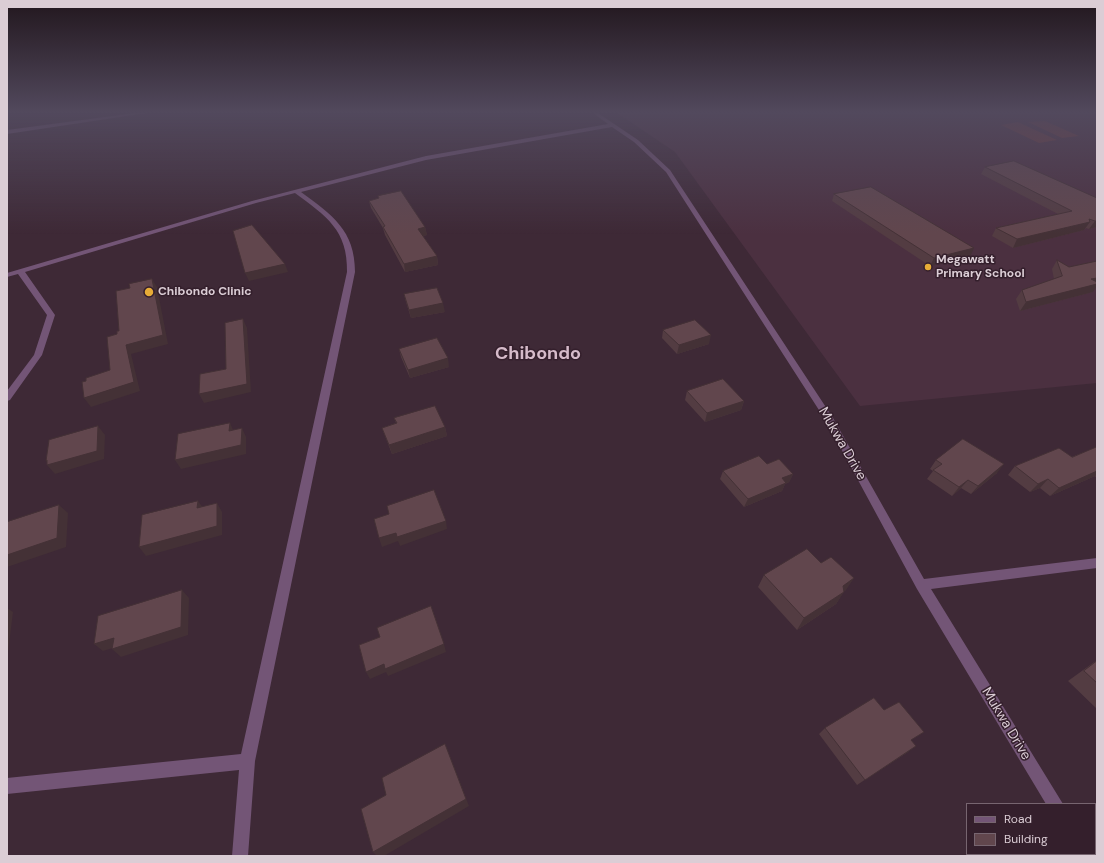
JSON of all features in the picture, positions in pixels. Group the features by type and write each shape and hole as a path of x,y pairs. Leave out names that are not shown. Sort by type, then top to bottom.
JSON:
{"street":[{"path":"7,275 254,202 426,158 453,153"},
{"name":"Mukwa Drive","path":"649,153 668,171 830,420 921,585 1053,803"},
{"path":"240,856 247,761 351,272 350,249 341,232 324,211 296,192"},
{"path":"7,398 38,354 51,315 20,272"},
{"path":"921,585 1097,563"},
{"path":"7,786 247,761"}],"shaded area":[{"name":"Megawatt Primary School","path":"676,153 1097,153 1097,383 860,406"}],"building":[{"path":"1014,161 1097,198 1097,221 1089,219 1090,222 1017,239 996,228 1072,211 985,167"},
{"path":"871,187 974,248 934,258 834,194"},
{"path":"401,191 425,227 418,229 437,256 404,264 383,227 385,226 369,201 379,198 378,196"},
{"path":"252,225 285,264 245,273 233,231"},
{"path":"1057,260 1069,267 1097,261 1097,278 1091,279 1097,282 1097,284 1026,302 1022,290 1062,276"},
{"path":"152,279 163,335 126,345 134,382 84,398 82,382 86,381 86,378 110,370 107,337 117,334 117,331 119,331 116,291 130,288 129,284"},
{"path":"437,288 443,303 409,310 404,294"},
{"path":"243,319 247,384 199,394 200,374 226,369 225,323"},
{"path":"695,320 711,335 679,345 663,330"},
{"path":"437,338 448,358 408,370 399,349"},
{"path":"723,379 744,401 707,413 687,391"},
{"path":"435,406 445,427 389,445 382,428 397,423 394,418"},
{"path":"230,423 229,431 242,428 241,445 175,460 178,434"},
{"path":"98,426 97,451 47,465 47,460 46,461 49,440"},
{"path":"963,439 1004,464 978,486 968,480 959,487 933,470 942,464 936,460"},
{"path":"1097,447 1097,471 1059,488 1048,479 1038,484 1015,466 1059,448 1072,457"},
{"path":"759,456 767,464 779,459 793,474 782,478 786,483 748,499 723,471"},
{"path":"434,490 446,521 397,537 396,533 379,538 374,519 389,514 387,506"},
{"path":"198,501 197,508 217,503 217,526 139,547 142,515"},
{"path":"59,505 57,538 7,555 7,522"},
{"path":"807,549 821,563 831,557 854,578 843,586 844,592 804,618 764,575"},
{"path":"182,590 181,627 112,649 114,638 94,644 98,616"},
{"path":"431,606 444,644 385,669 384,664 366,672 359,645 380,637 377,628"},
{"path":"1097,661 1097,683 1084,671"},
{"path":"874,698 884,710 899,702 924,732 911,740 916,746 865,780 825,728"},
{"path":"445,744 466,799 373,852 361,809 386,795 382,778"}],"place":[{"name":"Megawatt Primary School","path":"928,267"},
{"name":"Chibondo Clinic","path":"149,292"}],"district":[{"name":"Chibondo","path":"538,354"}]}
